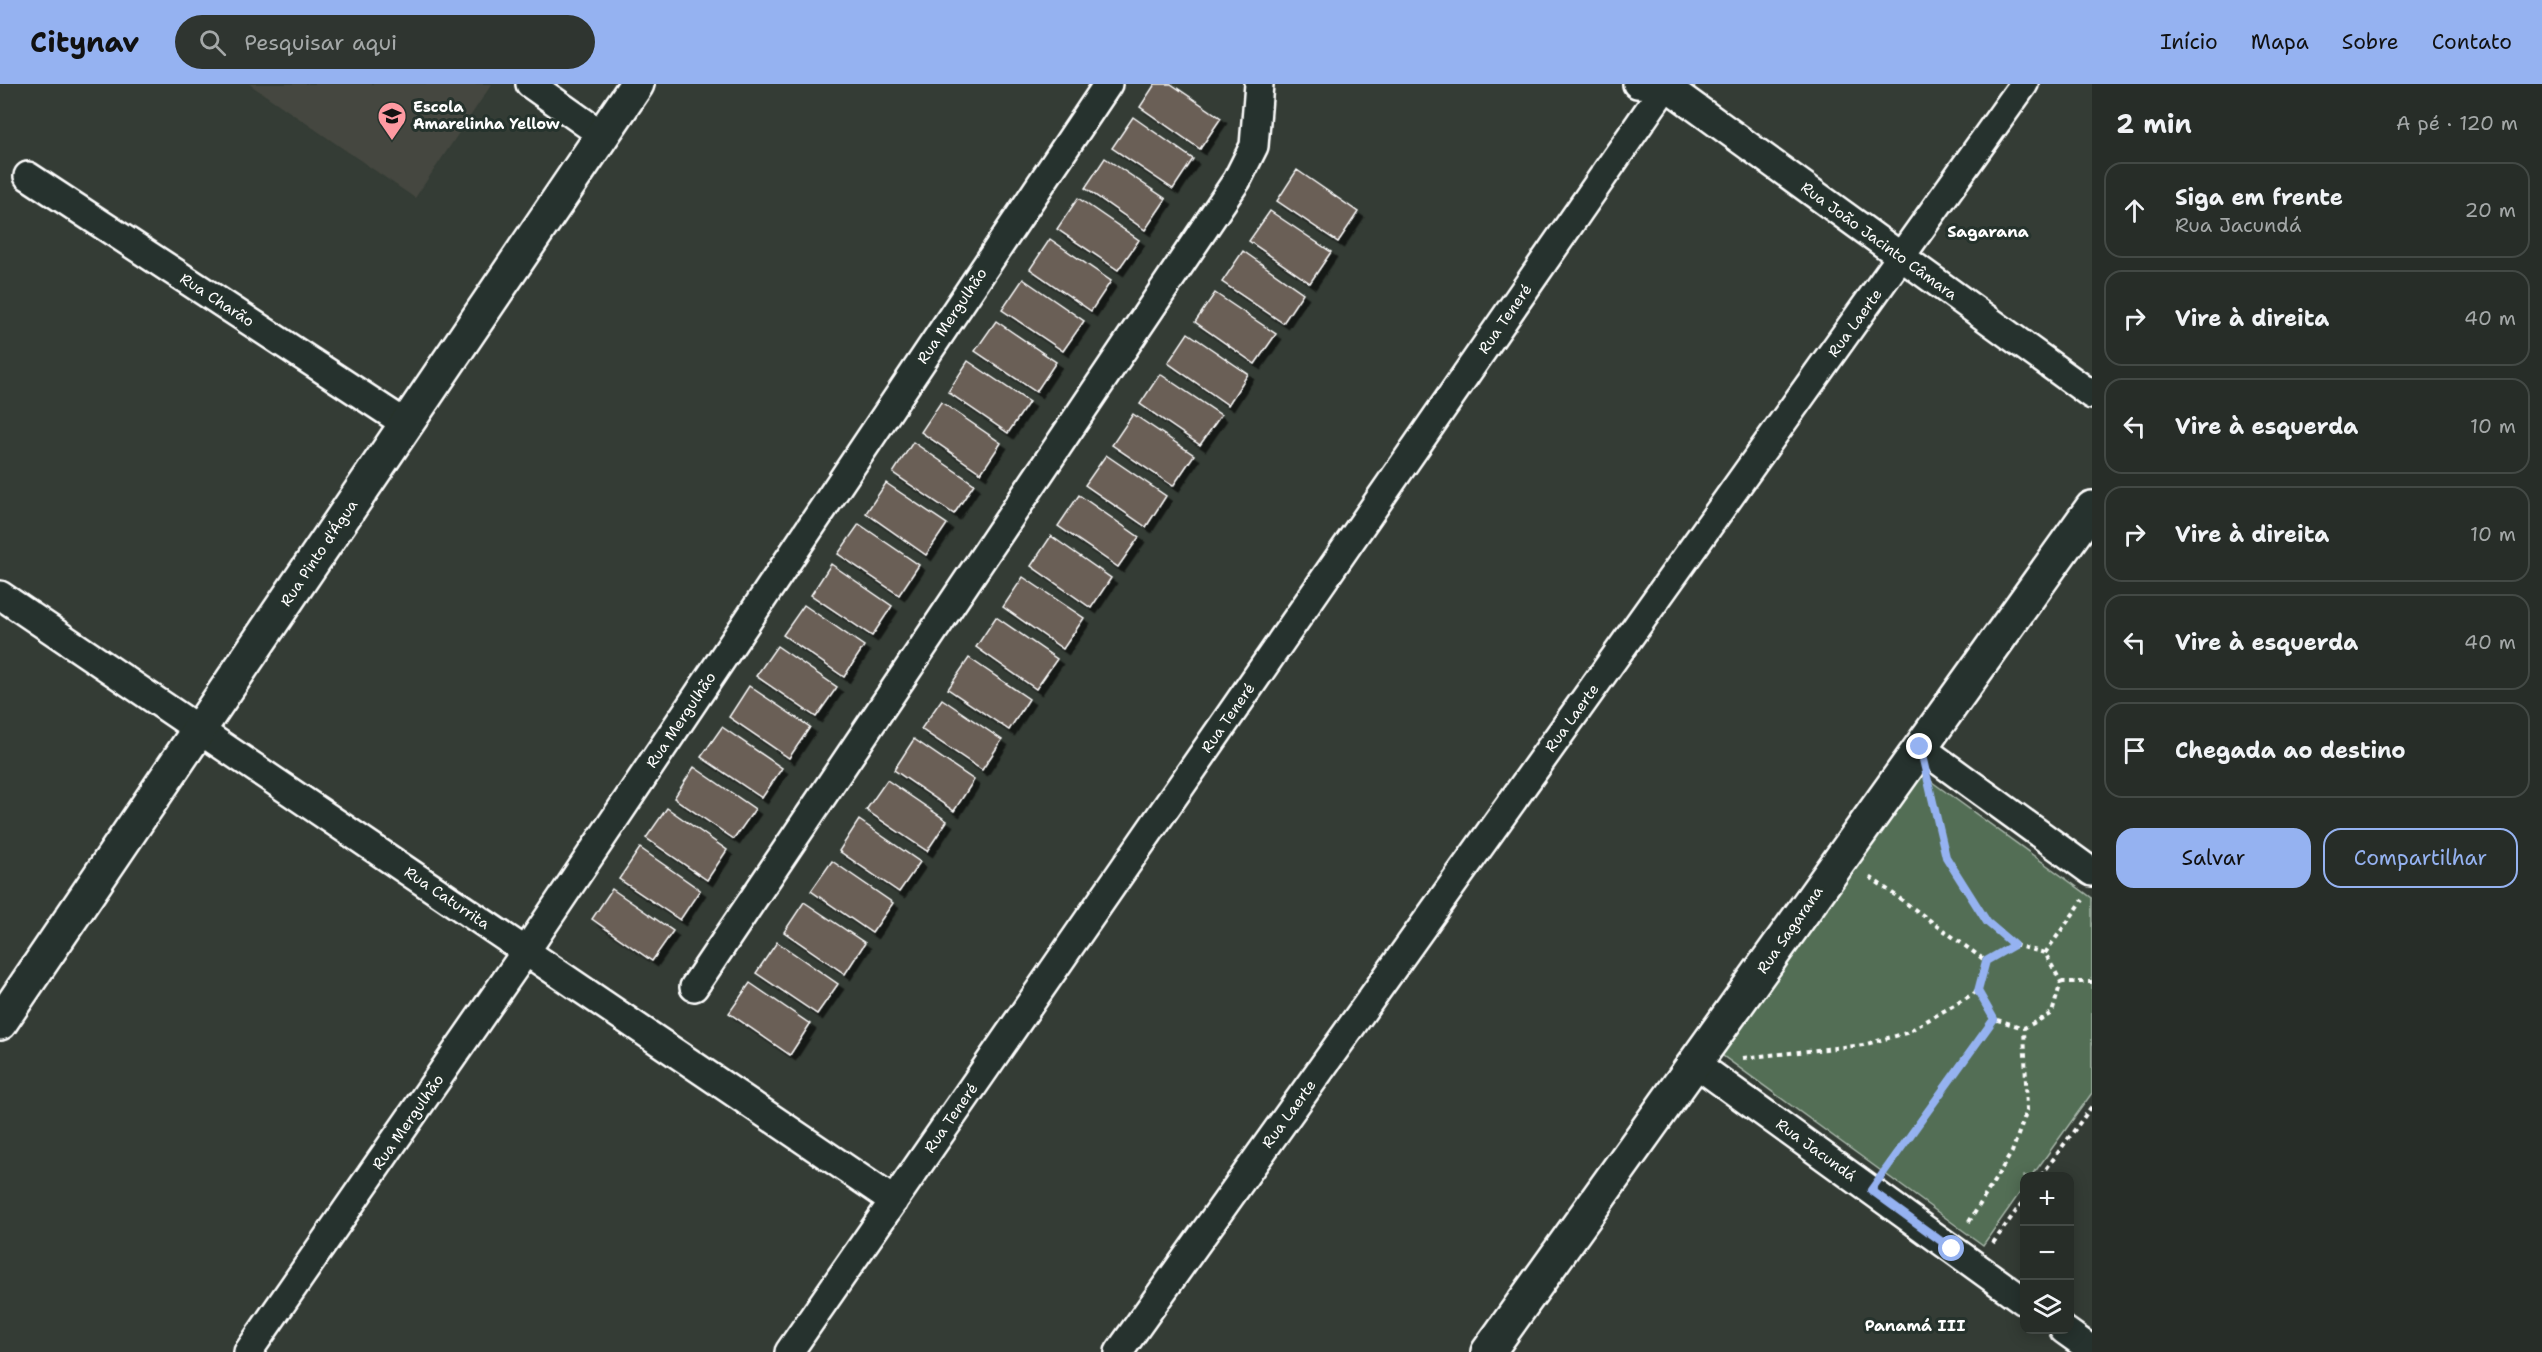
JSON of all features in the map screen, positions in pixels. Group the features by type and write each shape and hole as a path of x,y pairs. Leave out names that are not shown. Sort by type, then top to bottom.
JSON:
{"street":[{"path":"530,84 602,135"},
{"name":"Rua Pinto d'Água","path":"0,1023 637,84"},
{"name":"Rua Mergulhão","path":"248,1352 526,951 1108,84"},
{"path":"694,987 1237,180 1254,147 1259,84"},
{"path":"1637,84 1666,85"},
{"name":"Rua Laerte","path":"1119,1352 2024,84"},
{"name":"Rua João Jacinto Câmara","path":"1666,85 2092,396"},
{"name":"Rua Teneré","path":"789,1352 1666,85"},
{"name":"Rua Charão","path":"28,176 406,424"},
{"name":"Rua Sagarana","path":"1488,1352 2092,508"},
{"name":"Rua Caturrita","path":"0,596 894,1201"},
{"path":"1920,747 2089,884"},
{"name":"Rua Jacundá","path":"1695,1063 2020,1297"},
{"path":"2071,1334 2092,1350"}],"path":[{"path":"1920,747 1946,857 1987,922 2014,945 2045,953 2061,982 2052,1013 2024,1028 1994,1019 1978,991"},
{"path":"1842,856 1986,961"},
{"path":"2045,953 2089,884"},
{"path":"1695,1063 1863,1045 1906,1034 1978,991 1986,961 2014,945"},
{"path":"2061,982 2092,982"},
{"path":"1871,1190 1994,1019"},
{"path":"1952,1249 2012,1152 2027,1110 2024,1028"},
{"path":"2044,1172 2092,1106"},
{"path":"1977,1266 2020,1207"}],"shaded area":[{"name":"Escola Amarelinha Yellow","path":"249,84 492,84 415,198"}],"green space":[{"path":"1921,774 2092,898 2092,1093 2035,1172 2020,1172 2020,1193 1983,1245 1719,1053"}],"building":[{"path":"1155,84 1171,84 1221,118 1200,149 1140,107"},
{"path":"1133,117 1193,159 1173,189 1112,148"},
{"path":"1105,158 1166,199 1145,230 1085,188"},
{"path":"1297,170 1358,212 1338,242 1277,201"},
{"path":"1078,198 1139,240 1118,270 1057,229"},
{"path":"1270,211 1331,252 1310,283 1249,241"},
{"path":"1050,239 1111,281 1091,311 1030,269"},
{"path":"1243,251 1303,293 1283,323 1222,282"},
{"path":"1023,279 1084,321 1063,351 1002,310"},
{"path":"1215,293 1276,334 1255,364 1195,322"},
{"path":"996,321 1056,362 1036,392 975,351"},
{"path":"1188,333 1248,374 1228,405 1168,363"},
{"path":"968,361 1029,402 1008,433 948,392"},
{"path":"1160,374 1221,415 1200,445 1140,404"},
{"path":"941,402 1001,443 981,473 921,432"},
{"path":"1133,414 1194,455 1173,486 1112,445"},
{"path":"913,442 974,484 954,514 893,473"},
{"path":"1106,455 1166,496 1146,527 1085,485"},
{"path":"886,483 947,524 926,555 866,513"},
{"path":"1079,495 1139,537 1118,567 1058,526"},
{"path":"859,524 919,565 899,595 838,554"},
{"path":"1051,536 1111,578 1091,608 1031,566"},
{"path":"831,564 892,606 872,636 811,595"},
{"path":"1023,577 1084,618 1063,649 1003,607"},
{"path":"804,605 864,646 844,677 783,635"},
{"path":"996,617 1057,659 1036,689 976,647"},
{"path":"777,646 837,687 816,717 756,676"},
{"path":"969,658 1029,699 1009,730 948,689"},
{"path":"749,686 810,727 789,758 729,717"},
{"path":"942,699 1002,740 982,770 921,729"},
{"path":"722,727 782,768 762,798 701,757"},
{"path":"914,739 974,780 954,811 894,770"},
{"path":"694,767 755,809 734,839 674,798"},
{"path":"887,780 947,821 927,851 866,810"},
{"path":"667,808 727,850 707,880 646,838"},
{"path":"859,820 920,862 899,892 839,851"},
{"path":"640,848 700,890 680,920 619,879"},
{"path":"832,861 893,903 872,933 811,891"},
{"path":"612,889 673,931 652,961 592,919"},
{"path":"804,902 865,943 845,974 784,932"},
{"path":"777,942 838,984 817,1014 756,973"},
{"path":"750,983 810,1024 790,1055 729,1013"}],"place":[{"name":"Escola Amarelinha Yellow","path":"392,142"}],"district":[{"name":"Sagarana","path":"1988,231"},
{"name":"Panamá III","path":"1915,1325"}],"route":[{"path":"1920,747 1946,857 1987,922 2014,945 1986,961 1978,991 1994,1019 1871,1190 1952,1249"}]}
